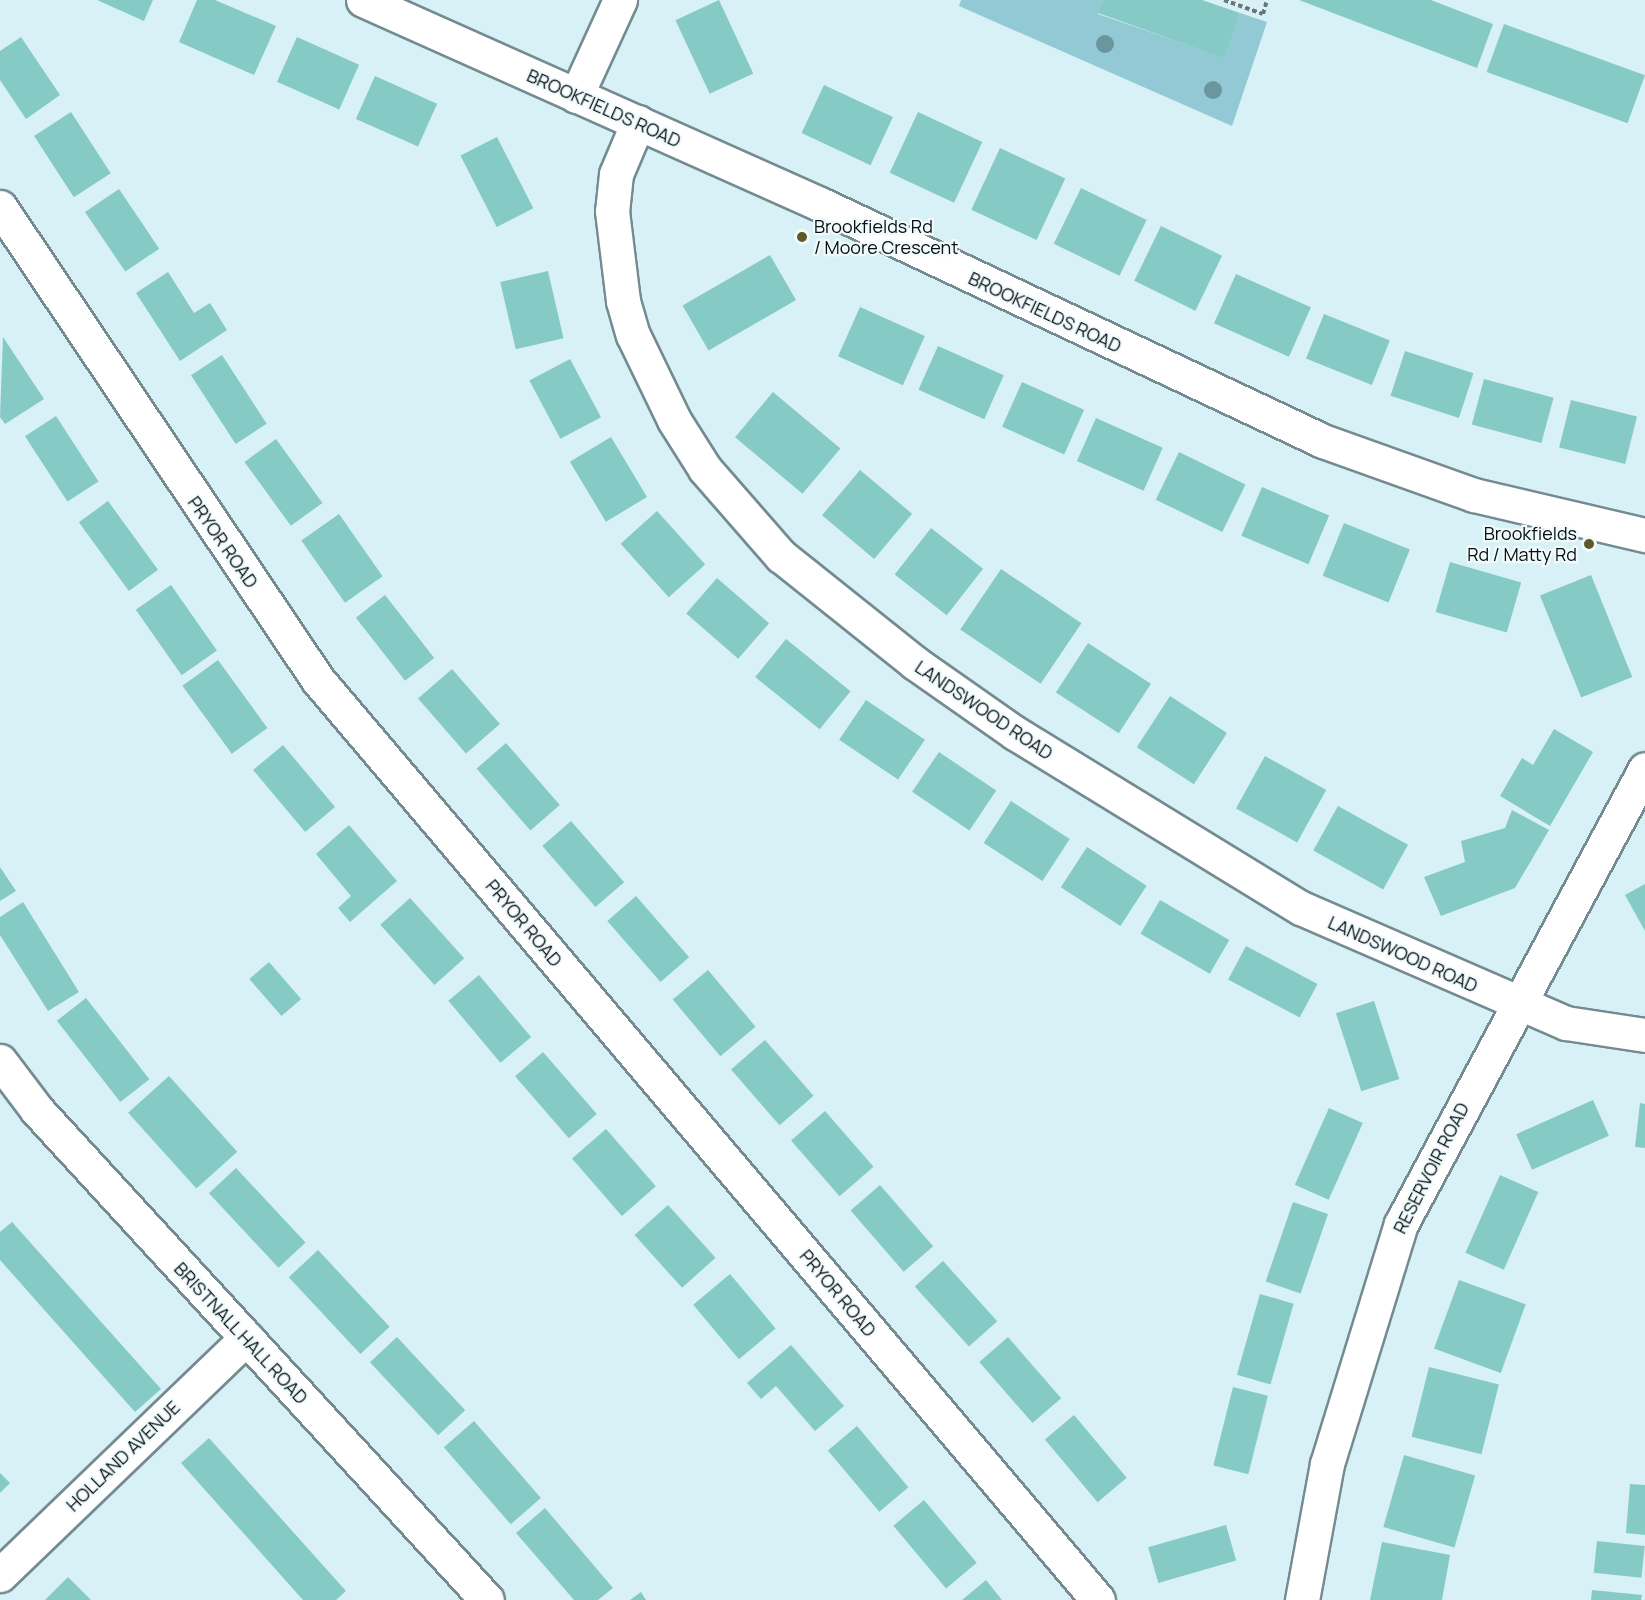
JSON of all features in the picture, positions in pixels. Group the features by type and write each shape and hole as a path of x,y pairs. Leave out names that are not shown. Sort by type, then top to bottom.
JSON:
{"street":[{"name":"BROOKFIELDS ROAD","path":"363,0 638,122 1323,441 1474,495 1645,535"},
{"path":"576,96 620,0"},
{"name":"LANDSWOOD ROAD","path":"638,122 616,174 612,211 622,302 633,335 663,400 705,469 773,548 960,696 1206,854 1353,934 1515,1004 1566,1023 1645,1035"},
{"name":"PRYOR ROAD","path":"0,207 318,680 1098,1600"},
{"name":"RESERVOIR ROAD","path":"1302,1600 1327,1464 1401,1224 1515,1004 1645,769"},
{"name":"BRISTNALL HALL ROAD","path":"0,1061 37,1110 487,1600"},
{"name":"HOLLAND AVENUE","path":"0,1575 246,1338"}],"path":[{"path":"1224,0 1263,14 1268,0"}],"shaded area":[{"path":"961,0 1103,0 1098,14 1223,57 1240,13 1267,22 1232,126 959,6"}],"building":[{"path":"97,0 153,0 144,21"},
{"path":"197,0 215,0 276,26 254,75 179,42"},
{"path":"719,0 753,73 710,94 675,20"},
{"path":"1103,0 1202,0 1240,13 1224,58 1098,13"},
{"path":"1299,0 1431,0 1493,24 1477,68"},
{"path":"1504,24 1645,75 1628,123 1487,72"},
{"path":"21,37 60,95 26,119 0,80 0,51"},
{"path":"297,37 359,65 339,109 277,82"},
{"path":"375,76 437,104 418,147 356,119"},
{"path":"824,85 893,117 870,165 802,133"},
{"path":"71,112 111,173 74,197 34,136"},
{"path":"918,112 982,142 954,203 890,173"},
{"path":"497,137 533,208 497,227 460,156"},
{"path":"1000,148 1065,178 1037,240 971,210"},
{"path":"1081,188 1147,220 1119,276 1054,244"},
{"path":"119,189 159,249 125,272 85,212"},
{"path":"1161,226 1222,256 1195,311 1134,281"},
{"path":"770,255 796,300 709,351 683,306"},
{"path":"548,271 564,338 516,349 500,282"},
{"path":"168,272 194,313 210,303 227,330 180,361 136,293"},
{"path":"1236,274 1311,307 1289,357 1214,323"},
{"path":"860,307 925,336 903,385 838,356"},
{"path":"1324,314 1390,341 1372,385 1306,359"},
{"path":"3,337 44,399 5,424 0,417"},
{"path":"938,346 1004,375 984,419 918,390"},
{"path":"1405,351 1473,373 1459,418 1390,396"},
{"path":"222,355 267,424 236,444 191,375"},
{"path":"570,359 601,417 560,439 529,381"},
{"path":"1484,379 1554,398 1541,443 1472,424"},
{"path":"1022,382 1084,410 1064,454 1002,427"},
{"path":"773,392 840,449 802,494 735,437"},
{"path":"1571,400 1637,416 1625,464 1559,448"},
{"path":"56,416 98,481 67,502 25,436"},
{"path":"1096,418 1163,448 1144,491 1077,461"},
{"path":"611,437 647,497 606,522 570,462"},
{"path":"276,439 322,503 291,526 244,462"},
{"path":"1179,452 1246,484 1222,532 1156,500"},
{"path":"860,470 912,514 874,559 822,515"},
{"path":"1262,487 1329,516 1308,564 1241,536"},
{"path":"108,501 158,570 129,591 79,522"},
{"path":"657,511 705,565 669,597 621,544"},
{"path":"339,514 383,576 345,603 301,540"},
{"path":"1344,523 1410,550 1388,602 1323,576"},
{"path":"931,528 983,569 947,615 895,574"},
{"path":"1450,562 1521,582 1507,632 1436,612"},
{"path":"1001,569 1081,623 1041,684 960,630"},
{"path":"1591,575 1632,677 1581,698 1540,596"},
{"path":"717,578 769,623 738,659 686,613"},
{"path":"171,585 217,651 182,675 136,610"},
{"path":"385,595 434,658 405,681 356,618"},
{"path":"786,639 851,691 820,729 755,677"},
{"path":"1088,643 1151,684 1119,733 1056,692"},
{"path":"218,660 267,728 232,754 182,686"},
{"path":"452,669 500,724 466,754 418,699"},
{"path":"1170,696 1227,733 1194,784 1137,747"},
{"path":"866,700 925,740 898,779 839,740"},
{"path":"1554,729 1593,752 1550,826 1500,796 1522,758 1533,765"},
{"path":"506,743 560,805 530,830 477,769"},
{"path":"283,745 335,807 305,832 253,770"},
{"path":"939,752 996,791 969,830 912,792"},
{"path":"1265,756 1326,790 1297,842 1236,808"},
{"path":"1011,801 1070,839 1042,881 984,843"},
{"path":"1338,806 1408,845 1383,889 1313,851"},
{"path":"1512,810 1549,830 1515,888 1441,916 1424,877 1465,862 1461,841 1505,828"},
{"path":"571,821 624,882 595,907 542,846"},
{"path":"349,825 397,881 350,922 338,908 351,896 316,854"},
{"path":"1087,847 1147,886 1120,926 1061,887"},
{"path":"0,867 16,891 0,901"},
{"path":"1645,884 1645,931 1625,895"},
{"path":"636,896 689,957 660,982 607,921"},
{"path":"410,898 464,958 434,985 380,925"},
{"path":"1160,900 1229,940 1210,974 1140,934"},
{"path":"23,902 79,992 48,1011 0,935 0,917"},
{"path":"1246,946 1318,984 1300,1018 1228,980"},
{"path":"269,962 301,999 282,1016 249,979"},
{"path":"708,970 756,1027 720,1056 673,1000"},
{"path":"479,975 531,1037 500,1063 448,1001"},
{"path":"86,998 149,1079 120,1102 57,1021"},
{"path":"1374,1001 1399,1079 1361,1091 1336,1013"},
{"path":"765,1040 814,1096 780,1125 731,1070"},
{"path":"543,1052 597,1114 569,1138 515,1076"},
{"path":"169,1076 237,1152 196,1189 128,1113"},
{"path":"1593,1100 1609,1136 1532,1170 1516,1134"},
{"path":"1640,1103 1645,1104 1645,1148 1635,1147"},
{"path":"1329,1108 1363,1123 1329,1200 1295,1185"},
{"path":"825,1111 874,1167 840,1196 791,1141"},
{"path":"606,1129 656,1186 622,1216 572,1159"},
{"path":"236,1168 306,1243 279,1268 209,1193"},
{"path":"1500,1175 1538,1192 1504,1270 1465,1253"},
{"path":"880,1185 933,1246 904,1272 851,1211"},
{"path":"1293,1202 1328,1214 1301,1293 1266,1281"},
{"path":"668,1205 716,1258 682,1288 635,1235"},
{"path":"12,1222 161,1389 135,1412 0,1260 0,1232"},
{"path":"318,1250 390,1327 360,1354 289,1277"},
{"path":"943,1261 997,1321 969,1347 915,1286"},
{"path":"730,1274 776,1328 739,1359 693,1305"},
{"path":"1459,1280 1526,1304 1501,1373 1434,1349"},
{"path":"1260,1294 1294,1304 1270,1384 1237,1375"},
{"path":"397,1337 465,1410 438,1435 370,1362"},
{"path":"1008,1337 1061,1398 1032,1423 979,1362"},
{"path":"791,1345 844,1406 815,1431 776,1386 761,1399 747,1383"},
{"path":"1429,1367 1499,1384 1481,1454 1412,1437"},
{"path":"1233,1387 1268,1396 1248,1474 1213,1466"},
{"path":"1074,1415 1127,1478 1098,1502 1045,1439"},
{"path":"474,1421 541,1498 511,1524 444,1447"},
{"path":"857,1426 908,1487 879,1512 828,1450"},
{"path":"209,1438 346,1591 336,1600 303,1600 181,1463"},
{"path":"1404,1455 1475,1475 1454,1547 1383,1527"},
{"path":"0,1473 10,1483 0,1493"},
{"path":"1630,1484 1645,1485 1645,1535 1626,1533"},
{"path":"924,1500 977,1563 946,1589 893,1526"},
{"path":"545,1508 613,1588 598,1600 574,1600 516,1533"},
{"path":"1226,1525 1236,1561 1158,1583 1148,1547"},
{"path":"1597,1541 1645,1546 1641,1578 1594,1573"},
{"path":"1382,1542 1450,1555 1442,1600 1370,1600"},
{"path":"68,1577 91,1600 45,1600"},
{"path":"986,1580 1002,1600 962,1600"},
{"path":"1592,1590 1642,1595 1641,1600 1591,1600"},
{"path":"641,1592 646,1600 630,1600"}],"place":[{"name":"Brookfields Rd / Moore Crescent","path":"802,237"},
{"name":"Brookfields Rd / Matty Rd","path":"1589,544"}]}
